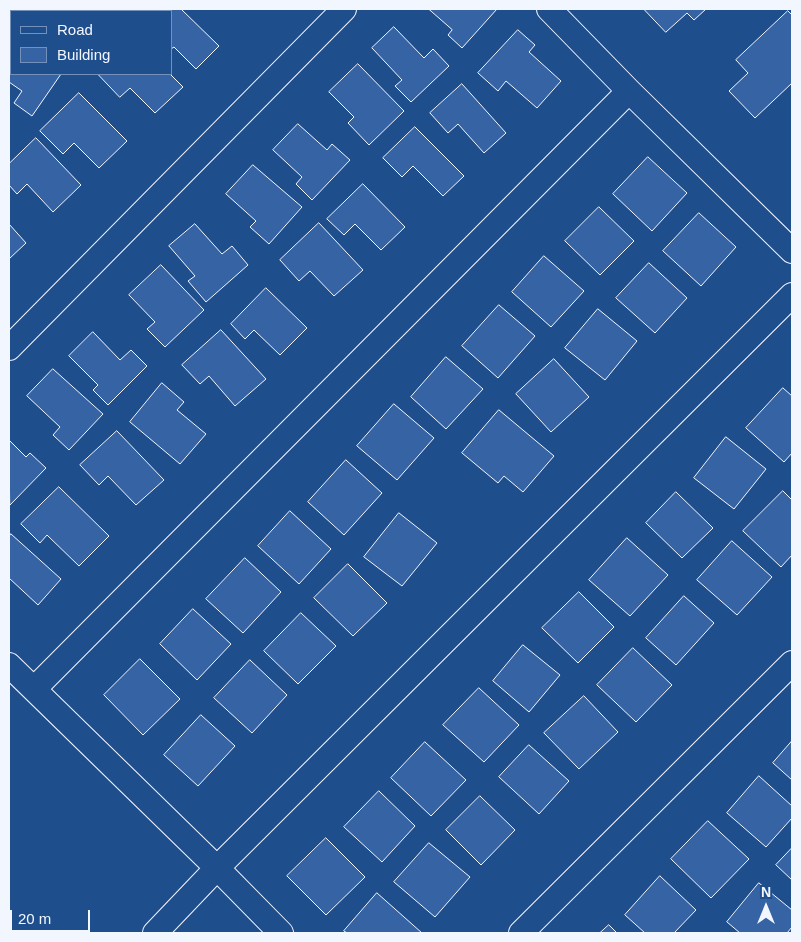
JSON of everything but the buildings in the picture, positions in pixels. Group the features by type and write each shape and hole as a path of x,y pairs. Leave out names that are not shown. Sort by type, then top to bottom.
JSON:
{"street":[{"path":"9,348 344,9"},
{"path":"549,9 629,91 792,251"},
{"path":"34,689 629,91"},
{"path":"154,933 792,295"},
{"path":"521,933 792,663"},
{"path":"9,665 281,933"}]}
